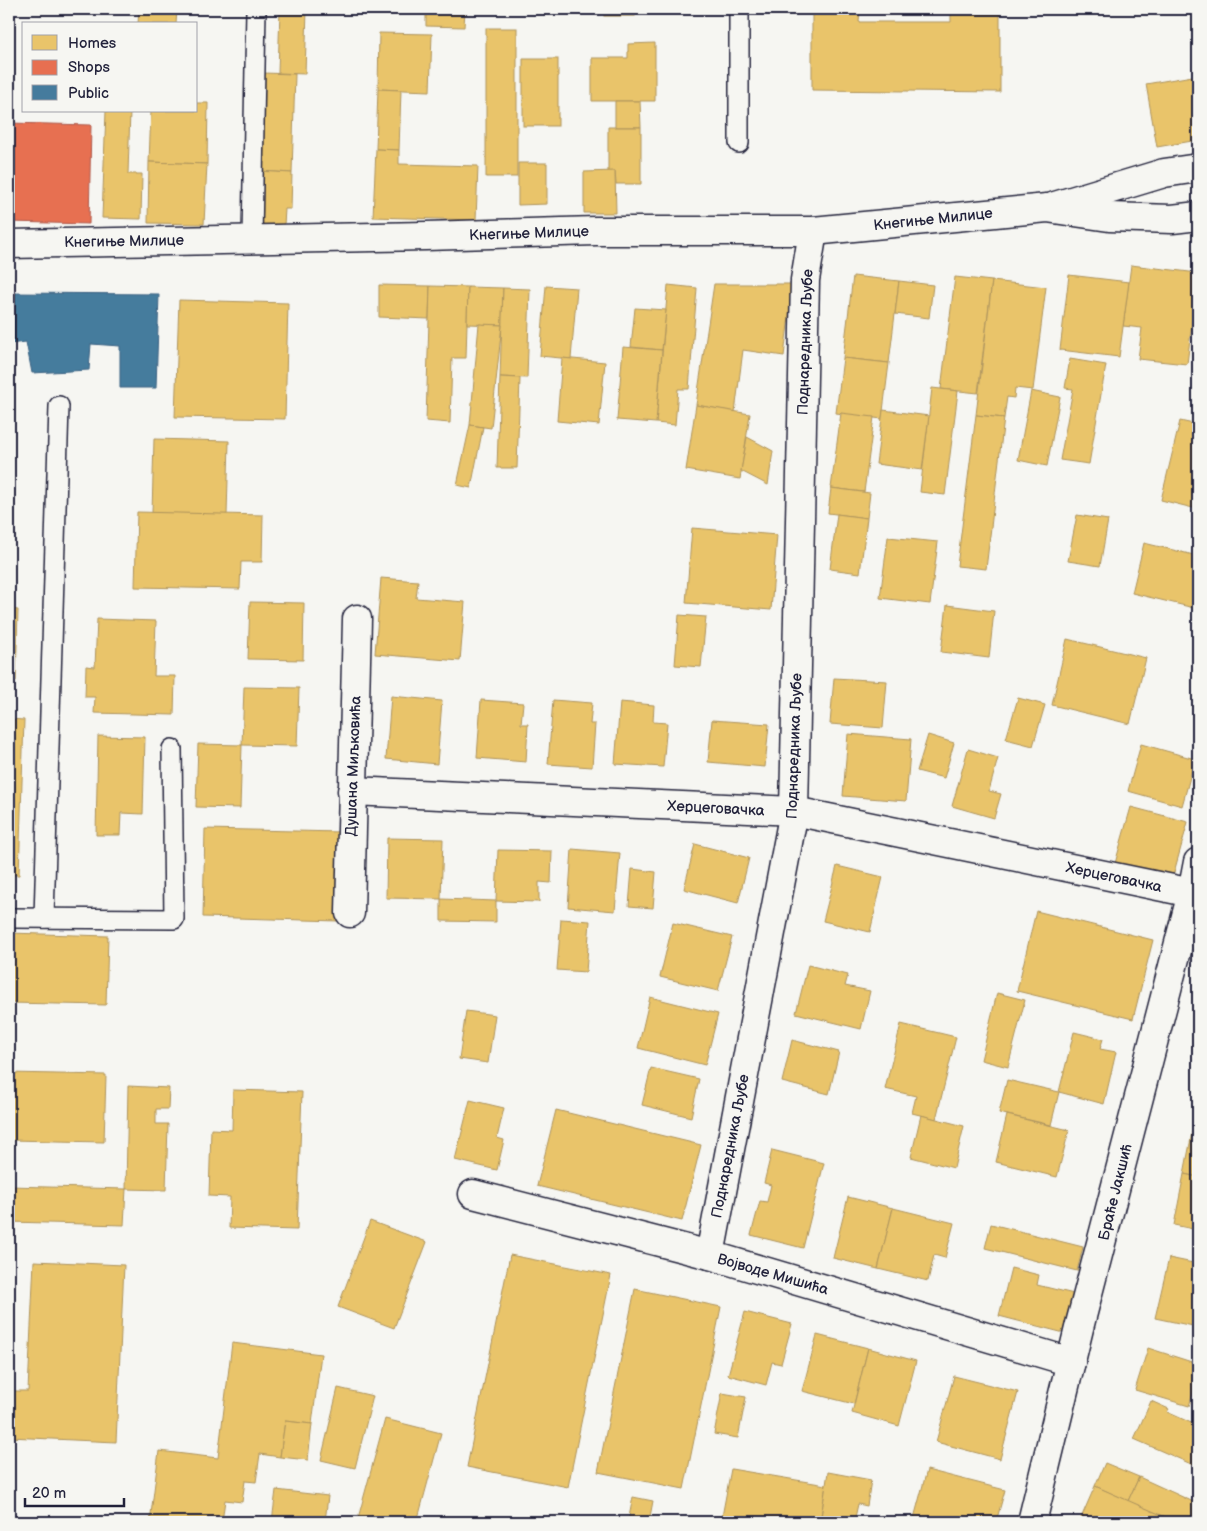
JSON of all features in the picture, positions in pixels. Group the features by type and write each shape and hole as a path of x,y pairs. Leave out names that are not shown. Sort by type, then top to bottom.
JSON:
{"street":[{"path":"1047,208 1164,173 1198,168"},
{"name":"Кнегиње Милице","path":"9,244 596,231 813,231 1047,208"},
{"path":"1047,208 1109,218 1172,220 1198,216"},
{"name":"Поднаредника Љубе","path":"710,1255 794,811 805,280 813,231"},
{"name":"Душана Миљковића","path":"350,913 357,619"},
{"name":"Херцеговачка","path":"352,791 794,811 1192,893"},
{"name":"Браће Јакшић","path":"1032,1522 1071,1362 1192,893 1198,862"},
{"name":"Војводе Мишића","path":"473,1194 710,1255 1071,1362"}],"lane":[{"path":"252,238 256,9"},
{"path":"738,9 740,143"},
{"path":"44,918 59,406"},
{"path":"9,918 174,919 172,749"}],"building: Homes":[{"path":"139,9 177,9 176,22 138,22"},
{"path":"280,9 307,9 305,74 278,73"},
{"path":"426,9 465,9 464,27 426,26"},
{"path":"604,9 635,9 635,16 604,16"},
{"path":"812,9 860,9 859,22 951,22 951,9 1000,9 1000,92 812,90"},
{"path":"486,28 517,28 517,177 486,177"},
{"path":"379,33 432,34 430,91 378,89"},
{"path":"655,43 655,101 592,101 592,58 628,58 628,44"},
{"path":"523,59 558,59 558,126 523,126"},
{"path":"263,73 295,74 292,173 259,171"},
{"path":"1198,75 1198,140 1157,147 1146,84"},
{"path":"378,89 401,90 399,150 376,149"},
{"path":"615,101 640,101 641,127 615,127"},
{"path":"198,103 208,103 207,164 149,162 151,112 198,112"},
{"path":"106,112 130,112 128,174 142,174 141,219 102,218"},
{"path":"608,127 641,127 641,184 616,184 615,171 608,172"},
{"path":"376,149 399,150 399,164 478,166 476,220 373,217"},
{"path":"149,162 207,164 204,224 148,223"},
{"path":"518,163 547,163 547,204 518,205"},
{"path":"259,171 292,173 291,209 285,209 284,225 258,225"},
{"path":"615,171 616,213 584,213 584,172"},
{"path":"1131,265 1198,273 1187,364 1138,359 1142,328 1123,326"},
{"path":"1069,275 1129,282 1119,357 1060,350"},
{"path":"853,276 899,281 889,363 843,358"},
{"path":"955,277 992,281 978,393 941,389"},
{"path":"899,281 933,285 929,318 895,314"},
{"path":"992,281 1046,287 1033,390 1015,388 1014,398 1007,397 1004,418 976,415"},
{"path":"714,284 793,284 784,356 743,350 735,412 696,405"},
{"path":"379,285 430,286 429,319 379,317"},
{"path":"668,285 697,288 689,389 678,389 675,425 656,423"},
{"path":"430,286 468,287 466,358 452,358 450,423 426,421"},
{"path":"546,286 577,288 571,359 540,356"},
{"path":"468,287 503,288 502,325 467,324"},
{"path":"503,288 530,289 527,378 500,377"},
{"path":"179,300 288,303 285,419 175,417"},
{"path":"635,308 666,310 662,350 631,347"},
{"path":"479,324 502,325 491,428 470,425"},
{"path":"623,347 662,350 656,423 617,420"},
{"path":"562,358 605,362 599,425 557,421"},
{"path":"843,358 889,363 882,419 836,413"},
{"path":"1070,359 1106,365 1089,464 1060,460 1073,389 1065,388"},
{"path":"500,377 520,378 517,468 497,468"},
{"path":"932,388 958,391 945,495 920,492"},
{"path":"1031,391 1060,397 1047,466 1018,460"},
{"path":"696,405 750,414 740,479 686,470"},
{"path":"883,410 929,416 922,470 876,464"},
{"path":"841,413 874,417 864,492 831,488"},
{"path":"976,415 1004,418 986,569 957,566"},
{"path":"1180,421 1198,425 1197,509 1161,500"},
{"path":"470,425 483,427 471,488 457,485"},
{"path":"747,437 773,451 768,485 741,471"},
{"path":"154,439 229,441 227,515 152,513"},
{"path":"831,488 870,493 867,518 828,513"},
{"path":"137,512 263,515 262,562 241,562 240,589 135,587"},
{"path":"837,514 867,518 860,573 830,569"},
{"path":"1077,515 1108,520 1100,566 1068,561"},
{"path":"692,528 777,535 771,610 686,603"},
{"path":"888,537 938,542 930,604 880,598"},
{"path":"1144,543 1198,556 1198,609 1132,593"},
{"path":"381,578 418,581 416,598 465,602 460,661 375,654"},
{"path":"250,602 304,603 303,660 248,659"},
{"path":"947,605 994,611 989,658 941,652"},
{"path":"9,609 18,610 16,681 9,681"},
{"path":"679,615 706,617 701,667 675,665"},
{"path":"97,619 156,621 154,676 175,676 174,715 94,713 95,697 85,697 86,666 95,667"},
{"path":"1067,639 1146,658 1130,724 1052,705"},
{"path":"834,678 887,681 883,728 830,724"},
{"path":"244,687 299,688 297,746 242,745"},
{"path":"391,696 442,701 437,764 386,759"},
{"path":"1018,698 1045,705 1033,746 1006,739"},
{"path":"481,700 523,703 521,724 528,724 526,762 477,758"},
{"path":"553,700 592,703 590,724 595,724 592,767 548,764"},
{"path":"620,702 654,705 653,722 667,723 663,767 615,764"},
{"path":"9,719 24,720 19,875 9,875"},
{"path":"712,720 769,724 765,767 708,762"},
{"path":"848,734 911,739 906,801 843,796"},
{"path":"928,735 954,743 944,778 917,771"},
{"path":"98,736 145,737 143,814 121,813 120,835 96,835"},
{"path":"198,744 242,745 240,808 196,807"},
{"path":"1141,744 1195,759 1182,806 1128,791"},
{"path":"968,749 998,758 989,791 1001,794 994,818 952,806"},
{"path":"1131,807 1188,822 1171,883 1114,867"},
{"path":"205,829 340,832 338,921 203,917"},
{"path":"387,838 443,839 441,899 386,898"},
{"path":"695,844 749,858 738,903 684,889"},
{"path":"572,849 620,853 615,911 568,907"},
{"path":"498,850 552,851 551,883 539,882 539,902 496,901"},
{"path":"837,866 883,877 870,932 823,921"},
{"path":"632,869 656,872 653,908 629,906"},
{"path":"441,899 496,901 496,922 441,921"},
{"path":"1036,911 1153,940 1133,1019 1017,991"},
{"path":"561,919 590,921 586,972 557,970"},
{"path":"673,923 732,937 718,991 660,977"},
{"path":"9,933 108,936 106,1005 9,1003"},
{"path":"808,965 848,975 845,986 870,991 861,1029 796,1013"},
{"path":"997,993 1025,1000 1008,1067 981,1060"},
{"path":"650,997 718,1014 705,1065 638,1048"},
{"path":"466,1011 495,1015 488,1063 459,1059"},
{"path":"901,1024 956,1037 936,1119 912,1113 916,1096 885,1089"},
{"path":"1074,1032 1103,1039 1100,1049 1116,1052 1104,1104 1059,1092"},
{"path":"792,1040 839,1052 829,1094 782,1082"},
{"path":"651,1068 699,1079 691,1117 642,1105"},
{"path":"9,1073 106,1075 104,1142 9,1140"},
{"path":"1007,1080 1059,1092 1051,1125 999,1113"},
{"path":"128,1086 169,1088 168,1109 156,1109 156,1124 168,1124 166,1190 126,1189"},
{"path":"233,1090 302,1092 297,1230 229,1228 230,1197 209,1196 211,1129 232,1130"},
{"path":"470,1100 504,1108 497,1138 504,1140 497,1170 455,1160"},
{"path":"1198,1102 1198,1129 1193,1128"},
{"path":"556,1110 701,1145 682,1221 537,1186"},
{"path":"921,1115 964,1126 954,1168 911,1157"},
{"path":"1007,1115 1069,1130 1057,1177 996,1162"},
{"path":"1193,1128 1198,1129 1198,1177 1184,1174"},
{"path":"772,1150 824,1163 803,1248 751,1235 760,1201 767,1202 771,1185 764,1183"},
{"path":"1184,1174 1198,1177 1198,1230 1174,1225"},
{"path":"9,1186 126,1189 124,1225 9,1222"},
{"path":"848,1197 893,1208 878,1269 833,1258"},
{"path":"893,1208 954,1223 945,1258 934,1255 928,1281 878,1269"},
{"path":"370,1221 427,1242 394,1328 338,1307"},
{"path":"991,1224 1083,1247 1077,1271 985,1248"},
{"path":"510,1255 611,1275 568,1487 467,1467"},
{"path":"1169,1258 1198,1264 1198,1327 1155,1318"},
{"path":"34,1261 124,1265 116,1442 9,1437 9,1391 28,1391"},
{"path":"1011,1268 1039,1275 1037,1285 1078,1295 1068,1334 999,1316"},
{"path":"635,1289 721,1307 684,1489 598,1472"},
{"path":"745,1312 792,1324 781,1364 772,1362 766,1385 728,1375"},
{"path":"817,1335 868,1348 854,1404 802,1391"},
{"path":"232,1343 321,1354 312,1424 285,1421 280,1457 260,1454 256,1482 245,1481 242,1502 225,1500 222,1522 150,1522 159,1451 218,1458"},
{"path":"868,1348 916,1361 899,1426 852,1413"},
{"path":"1148,1348 1198,1364 1198,1377 1189,1406 1135,1390"},
{"path":"954,1376 1018,1392 1000,1459 936,1442"},
{"path":"338,1388 373,1396 355,1468 321,1460"},
{"path":"722,1393 746,1397 738,1438 714,1434"},
{"path":"1151,1401 1169,1409 1167,1412 1198,1426 1198,1467 1134,1439"},
{"path":"385,1419 441,1433 417,1522 357,1522"},
{"path":"285,1421 312,1424 308,1460 280,1457"},
{"path":"1105,1463 1139,1477 1128,1501 1095,1486"},
{"path":"731,1469 826,1485 820,1522 721,1522"},
{"path":"927,1470 1005,1490 996,1522 913,1522"},
{"path":"828,1472 871,1480 867,1506 858,1504 854,1522 821,1517"},
{"path":"1139,1477 1198,1504 1198,1522 1177,1522 1128,1501"},
{"path":"1095,1486 1168,1518 1166,1522 1091,1522 1081,1518"},
{"path":"276,1490 328,1496 325,1522 272,1522"},
{"path":"633,1497 653,1501 649,1522 628,1522"}],"building: Shops":[{"path":"9,123 91,125 89,224 9,222"}],"building: Public":[{"path":"9,293 159,294 156,388 120,388 120,346 91,344 89,370 32,373 26,342 9,344"}]}
